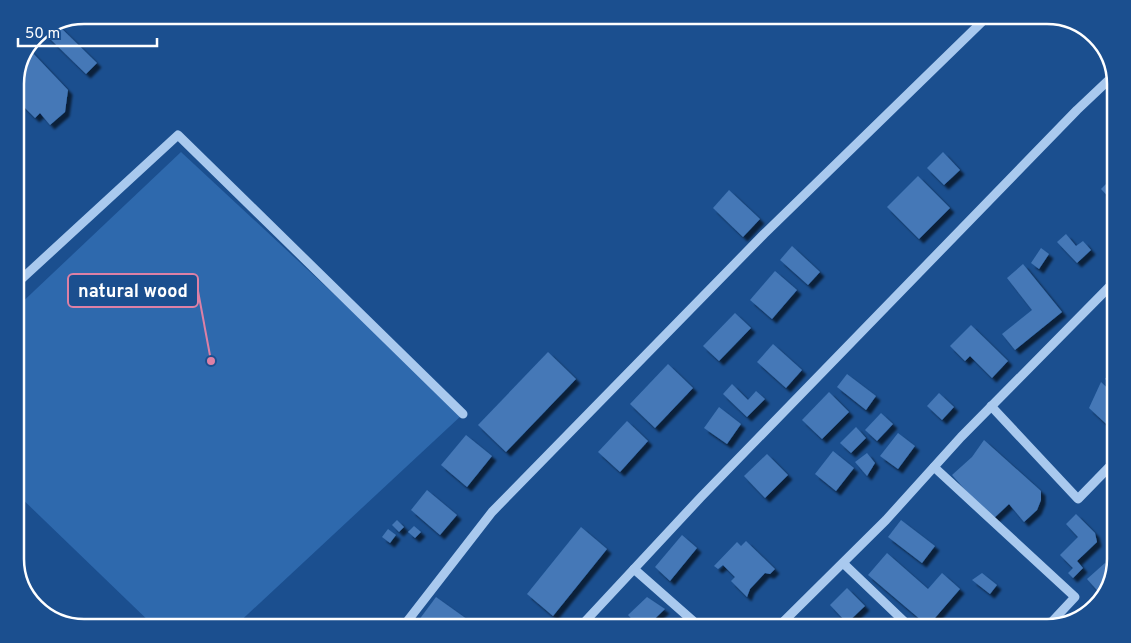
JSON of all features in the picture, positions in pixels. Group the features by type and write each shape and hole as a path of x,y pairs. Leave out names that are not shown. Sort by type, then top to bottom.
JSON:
{"street":[{"path":"409,619 492,512 764,234 980,24"},
{"path":"587,619 729,468 1077,110 1107,82"},
{"path":"24,277 178,135 463,414"},
{"path":"786,619 842,563 991,406 1107,289"},
{"path":"991,406 1078,499 1107,469"},
{"path":"934,467 1075,597 1054,619"},
{"path":"842,563 901,619"},
{"path":"634,569 691,619"}],"shaded area":[{"path":"181,152 463,414 243,619 147,619 24,501 24,300"}],"building":[{"path":"61,28 97,63 86,74 47,36"},
{"path":"33,53 68,90 65,112 50,125 40,113 35,118 24,107 24,79 28,61"},
{"path":"943,152 960,170 944,185 927,168"},
{"path":"918,176 950,208 919,239 887,207"},
{"path":"1107,183 1107,195 1101,189"},
{"path":"729,190 760,219 743,237 713,208"},
{"path":"1066,234 1076,246 1083,241 1091,250 1077,263 1057,242"},
{"path":"792,246 820,272 808,285 780,260"},
{"path":"1041,248 1049,254 1039,269 1031,263"},
{"path":"1023,264 1062,312 1015,350 1002,334 1032,310 1007,278"},
{"path":"775,271 797,290 772,319 750,300"},
{"path":"735,313 751,328 719,361 703,346"},
{"path":"971,325 1008,361 992,378 970,356 965,361 950,346"},
{"path":"773,344 802,370 786,388 757,362"},
{"path":"548,352 576,379 506,452 478,425"},
{"path":"668,364 693,388 655,428 630,404"},
{"path":"847,374 876,396 866,410 837,387"},
{"path":"1101,382 1107,388 1107,425 1089,408"},
{"path":"732,384 748,400 756,391 765,399 747,417 723,394"},
{"path":"829,392 849,412 822,439 802,420"},
{"path":"939,393 954,407 942,420 927,406"},
{"path":"719,407 741,424 727,444 704,428"},
{"path":"881,413 893,424 877,441 865,430"},
{"path":"627,421 648,441 620,472 598,452"},
{"path":"856,427 866,438 851,453 840,443"},
{"path":"898,433 915,446 898,469 880,456"},
{"path":"466,435 492,456 467,487 441,465"},
{"path":"984,440 1041,491 1041,500 1037,510 1024,522 1009,504 992,520 952,475 972,457"},
{"path":"833,451 854,468 836,491 815,474"},
{"path":"867,453 875,463 867,476 855,462"},
{"path":"767,454 788,475 765,498 744,476"},
{"path":"427,490 457,515 440,535 411,510"},
{"path":"1076,514 1095,533 1097,542 1077,561 1083,568 1073,578 1068,573 1073,568 1060,555 1078,537 1066,524"},
{"path":"397,520 404,527 399,532 392,525"},
{"path":"901,520 935,546 922,563 888,537"},
{"path":"414,526 421,532 415,538 408,532"},
{"path":"581,527 607,549 553,616 527,594"},
{"path":"388,529 396,535 390,543 382,537"},
{"path":"682,535 697,548 670,581 655,567"},
{"path":"746,541 775,569 770,574 765,573 750,589 747,597 731,581 735,577 723,565 718,569 714,566 737,542 741,546"},
{"path":"887,553 928,589 942,573 960,589 934,619 920,619 868,575"},
{"path":"1105,563 1107,565 1103,582 1098,591 1087,579"},
{"path":"982,573 997,585 990,594 972,580"},
{"path":"847,588 865,606 851,619 843,619 830,605"},
{"path":"436,597 467,619 420,619"},
{"path":"647,597 665,609 654,619 632,619 628,615"}],"place":[{"name":"natural wood","path":"211,361"}]}
